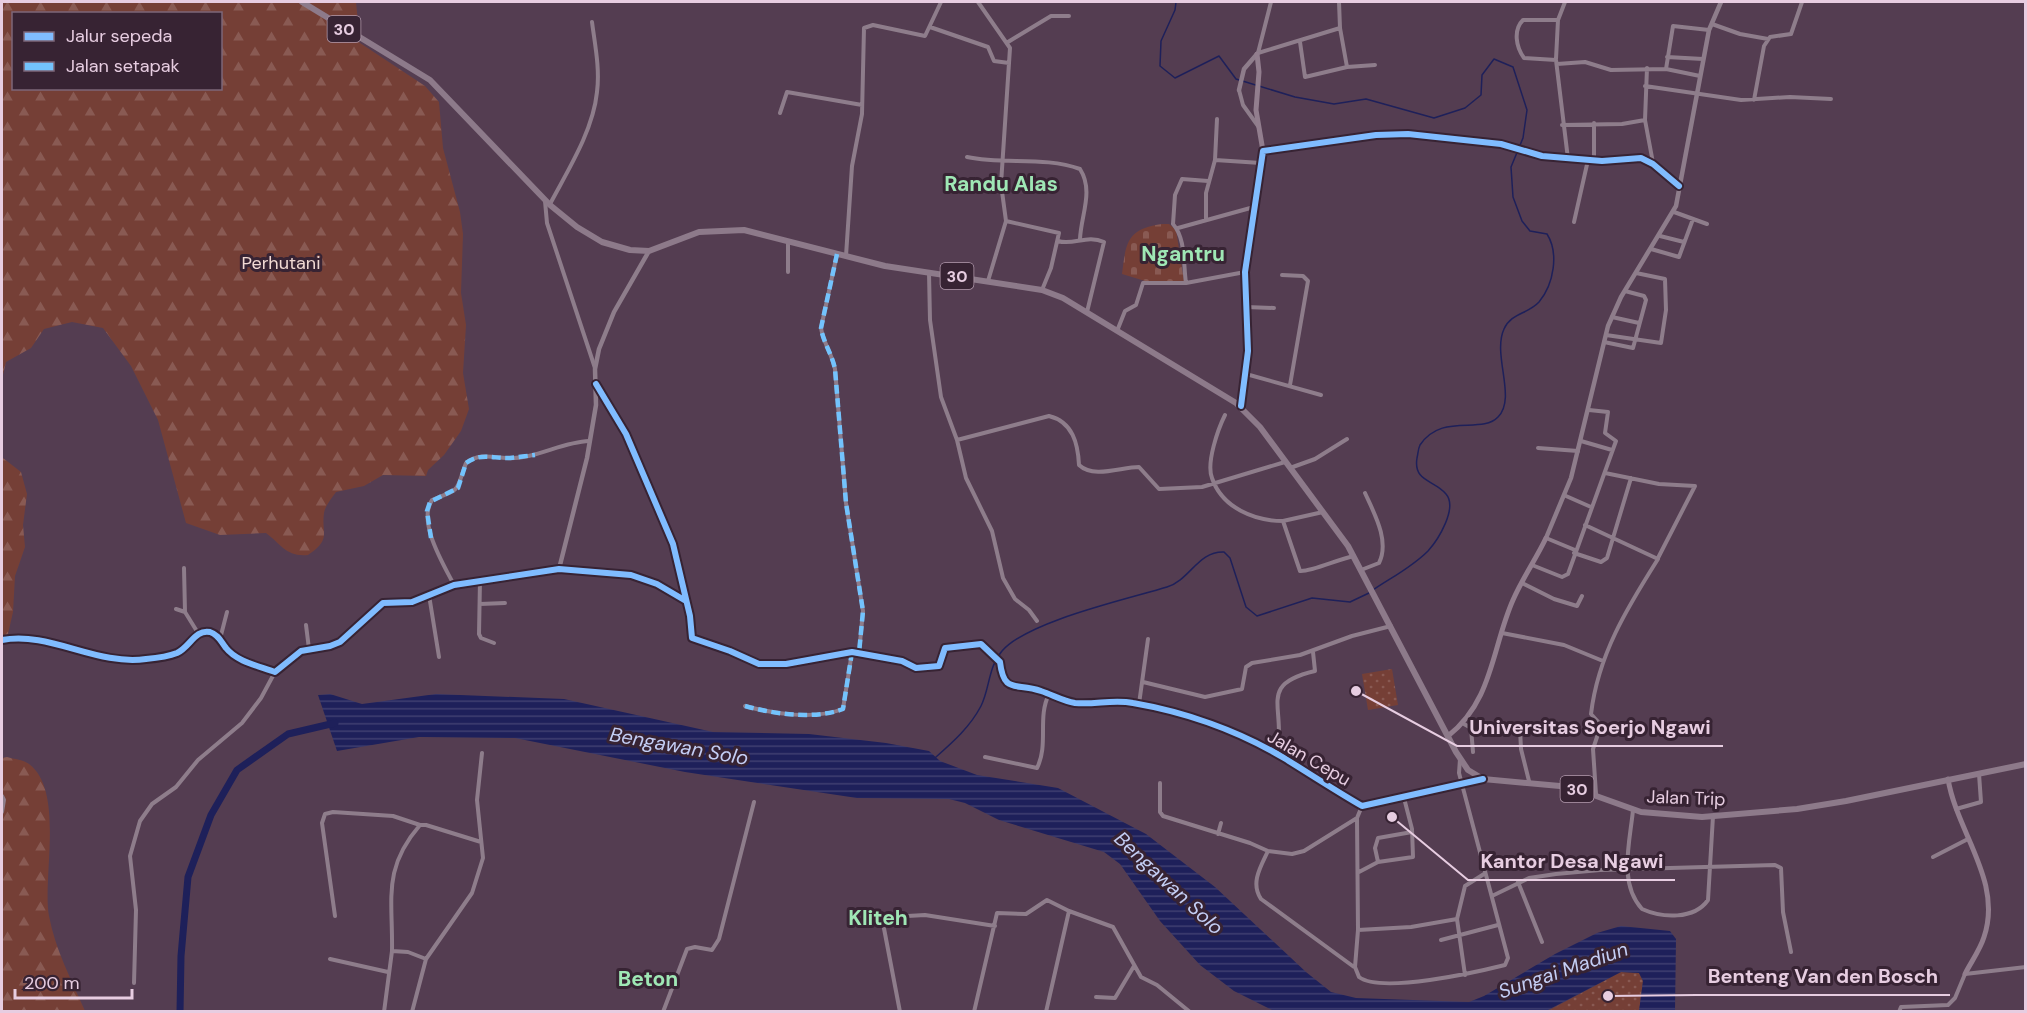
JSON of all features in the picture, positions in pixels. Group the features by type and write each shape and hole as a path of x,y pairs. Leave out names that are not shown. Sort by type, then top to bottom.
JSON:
{"highway":[{"name":"30","path":"302,2 431,81 547,202 570,222 602,242 630,250 650,250 713,229 744,230 846,257 1042,290 1063,298 1241,406 1354,556 1460,759 1468,770 1483,779"},
{"name":"Jalan Trip","path":"1483,779 1529,781 1596,794 1633,810 1662,814 1713,816 1797,809 1874,796 2025,765"}],"main road":[{"path":"1258,54 1256,105 1263,151"},
{"path":"1448,736 1464,724 1490,676 1514,598 1546,538"},
{"path":"1948,779 1956,809 1988,887 1989,900 1985,933 1965,974"}],"street":[{"path":"846,257 852,166 862,105 866,27 888,28 922,37 930,27 941,2"},
{"path":"978,2 1008,42 1009,63 1001,196 1006,221 988,281"},
{"path":"1259,126 1247,112 1239,90 1243,73 1258,54 1271,2"},
{"path":"1339,2 1340,28 1347,67"},
{"path":"1565,2 1558,20 1556,62 1568,159"},
{"path":"1631,478 1614,538 1604,561 1575,552 1546,538 1566,496 1589,410 1605,335 1612,317 1625,291 1674,212 1710,27 1721,2"},
{"path":"1666,69 1673,26 1710,27 1768,39 1791,34 1802,2"},
{"path":"1008,42 1051,16 1069,16"},
{"path":"1558,20 1523,20 1518,25 1517,37 1524,58 1556,62 1585,62 1611,70 1666,69 1700,76"},
{"path":"560,569 589,441 596,384 595,369 547,223 547,202 570,165 595,106 598,75 592,22"},
{"path":"930,27 988,47 994,61 1009,63"},
{"path":"1258,54 1340,28"},
{"path":"1754,100 1762,56 1768,39"},
{"path":"1300,42 1305,77 1347,67 1376,65"},
{"path":"1667,57 1703,59"},
{"path":"1647,69 1645,120 1653,164"},
{"path":"1645,86 1754,100 1790,97 1831,99"},
{"path":"780,113 787,92 862,105"},
{"path":"1206,220 1208,181 1215,160 1217,119"},
{"path":"1562,125 1622,124 1645,120"},
{"path":"1594,123 1594,159"},
{"path":"1241,406 1246,374 1248,332 1245,272 1263,151 1393,134 1515,148 1568,159 1637,157 1653,164 1679,186"},
{"path":"967,157 1045,162 1080,169 1086,186 1087,201 1080,238"},
{"path":"1215,160 1261,164"},
{"path":"1574,222 1588,160"},
{"path":"1186,283 1183,245 1178,228 1174,226 1172,219 1179,180 1208,181"},
{"path":"1178,228 1255,207"},
{"path":"1674,212 1707,224"},
{"path":"1651,249 1678,257 1693,219"},
{"path":"1006,221 1057,231 1058,241 1042,290"},
{"path":"1660,236 1684,242"},
{"path":"1058,241 1068,243 1080,238 1100,240 1105,244 1087,313"},
{"path":"788,242 788,272"},
{"path":"595,369 607,325 650,250"},
{"path":"596,384 626,434 673,544 690,620 690,637 730,651 756,664 786,664 852,652 859,653 863,624 861,593 846,503 835,369 832,354 822,337 821,328 837,254"},
{"path":"929,272 930,320 939,386 969,486 994,537 1002,578 1015,599 1029,610 1037,621"},
{"path":"1117,331 1125,311 1136,305 1142,284 1186,283 1245,272"},
{"path":"1605,335 1660,345 1666,310 1665,279 1636,273"},
{"path":"1282,275 1303,276 1308,281 1290,385"},
{"path":"1604,342 1632,349 1646,298 1625,291"},
{"path":"1245,308 1274,308"},
{"path":"1612,317 1639,323"},
{"path":"1246,374 1321,395"},
{"path":"1533,565 1564,577 1568,574 1605,473 1616,438 1605,432 1609,413 1589,410"},
{"path":"1225,415 1216,436 1211,475 1225,499 1236,509 1267,521 1283,521 1323,512"},
{"path":"957,440 1049,416 1061,421 1075,438 1079,447 1079,465 1083,469 1106,471 1139,467 1159,489 1193,488 1285,462"},
{"path":"1289,468 1315,459 1347,439"},
{"path":"454,585 433,544 428,511 432,500 449,495 458,488 466,462 474,457 494,455 507,458 536,454 565,444 589,441"},
{"path":"1581,441 1612,450"},
{"path":"1538,448 1578,452"},
{"path":"1596,794 1593,749 1601,725 1591,714 1596,683 1603,661 1619,622 1658,559 1695,486 1673,486 1605,473"},
{"path":"1362,570 1379,563 1382,555 1380,531 1365,493"},
{"path":"1566,496 1592,507"},
{"path":"1283,521 1300,571 1309,571 1332,561 1354,556"},
{"path":"1585,525 1658,559"},
{"path":"184,568 185,612 198,633"},
{"path":"134,982 136,910 130,856 140,821 152,804 176,787 198,760 242,723 261,698 275,672 296,653 340,642 383,603 412,603 454,585 560,569 631,575 657,584 686,601"},
{"path":"480,580 479,634 481,638 494,643"},
{"path":"1522,583 1554,599 1577,606 1582,596"},
{"path":"429,595 440,657"},
{"path":"480,604 505,603"},
{"path":"176,609 185,612"},
{"path":"220,639 227,612"},
{"path":"306,625 309,649"},
{"path":"1143,682 1205,697 1215,696 1242,689 1248,664 1313,652 1346,638 1391,626"},
{"path":"2,640 33,639 94,656 138,660 165,657 180,651 198,633 211,633 220,639 228,650 246,663 275,672"},
{"path":"1502,633 1564,645 1603,661"},
{"path":"1139,704 1148,639"},
{"name":"Jalan Cepu","path":"859,653 902,661 918,668 939,666 947,648 979,644 1000,662 1001,675 1008,685 1077,703 1103,700 1109,703 1119,701 1139,704 1222,728 1276,753 1362,806 1483,779"},
{"path":"745,706 770,712 816,714 843,709 852,652"},
{"path":"1276,753 1279,735 1279,689 1293,677 1315,671 1313,652"},
{"path":"985,757 1037,768 1042,750 1043,707 1049,694"},
{"path":"1464,724 1471,728 1520,729 1529,781"},
{"path":"1471,728 1473,752"},
{"path":"412,1011 426,959 472,893 484,852 477,800 482,753"},
{"path":"1362,806 1356,818 1359,872 1355,967 1360,979 1378,983 1465,975 1508,963 1458,768 1460,759"},
{"path":"1956,809 1981,802 1979,773"},
{"path":"1160,783 1161,815 1179,823 1268,851 1292,854 1304,851 1356,818"},
{"path":"2,796 4,800 2,812"},
{"path":"1359,872 1378,862 1413,857 1412,832 1404,798"},
{"path":"663,1011 687,949 695,947 712,950 719,939 754,802"},
{"path":"1633,810 1628,887 1640,908 1648,912 1678,915 1694,912 1708,900 1708,868 1713,816"},
{"path":"335,916 322,823 325,814 333,812 393,816 481,842"},
{"path":"1218,834 1221,823"},
{"path":"384,1011 392,951 391,880 412,834 420,825"},
{"path":"1378,862 1375,848 1378,838 1412,832"},
{"path":"1933,857 1968,840"},
{"path":"1268,851 1256,878 1257,890 1261,898 1355,967"},
{"path":"1492,896 1518,882 1556,874 1628,869 1775,865 1781,868 1784,921 1791,952"},
{"path":"1465,975 1457,919 1464,888 1484,874"},
{"path":"1518,882 1542,942"},
{"path":"974,1011 998,912 1026,914 1045,900 1113,927 1143,979 1157,985 1190,1011"},
{"path":"1046,1011 1069,911"},
{"path":"855,920 925,915 995,926"},
{"path":"882,918 900,1011"},
{"path":"1358,930 1411,927 1457,919"},
{"path":"1441,940 1498,925"},
{"path":"392,951 408,952 426,959"},
{"path":"330,959 388,972"},
{"path":"1096,997 1115,998 1134,966"},
{"path":"1899,1011 1905,1006 1948,1005 1955,998 1965,974 2025,967"},
{"path":"1948,1005 1948,1011"}],"green space":[{"name":"Perhutani","path":"2,2 356,2 358,22 351,37 425,86 439,102 443,148 460,212 463,234 461,293 466,325 463,373 469,409 461,431 444,455 428,470 426,476 383,475 364,486 336,492 325,510 323,540 308,555 289,552 266,533 220,535 186,523 158,420 131,366 103,328 72,322 44,329 31,348 6,362 2,379"},
{"path":"1169,224 1176,230 1184,281 1145,281 1122,274 1130,239 1142,229"},
{"path":"2,428 3,458 21,472 27,494 23,525 25,547 15,576 13,612 8,634 2,637"},
{"path":"1392,669 1398,705 1368,710 1362,674"},
{"path":"7,757 29,764 40,777 46,794 50,836 49,916 60,953 85,1011 2,1012 2,758"},
{"path":"1621,972 1639,973 1643,981 1639,1011 1546,1012"}],"water":[{"name":"Sungai Madiun","path":"330,694 362,704 436,694 564,699 713,732 809,734 886,743 929,751 940,761 977,775 1058,788 1146,834 1215,887 1306,972 1331,992 1356,998 1469,1002 1484,996 1555,954 1597,933 1621,926 1670,931 1676,939 1675,1011 1639,1011 1643,981 1639,973 1621,972 1546,1011 1274,1011 1234,991 1200,965 1160,921 1120,864 1104,852 999,820 965,803 949,799 857,798 685,772 515,738 419,737 337,751 318,695"}],"waterway":[{"path":"1176,2 1175,10 1161,41 1160,66 1175,78 1219,56 1236,79 1295,97 1334,104 1366,99 1434,118 1465,108 1481,95 1482,75 1494,59 1513,67 1527,110 1523,138 1511,167 1513,197 1522,221 1530,231 1547,234 1551,242 1554,259 1551,278 1539,302 1511,320 1504,329 1501,351 1505,399 1498,417 1482,424 1439,429 1429,435 1420,445 1417,458 1418,472 1446,494 1450,507 1448,515 1441,532 1428,551 1373,590"},
{"path":"936,757 961,734 977,714 997,657 1015,640 1033,630 1080,612 1167,587 1182,578 1207,556 1224,552 1230,558 1246,607 1257,616 1312,598 1350,602 1369,593"},
{"name":"Bengawan Solo","path":"180,1012 181,956 188,877 211,815 237,770 288,734 335,723"}],"marked path":[{"path":"837,254 821,328 835,369 846,503 863,611 859,653"},
{"path":"431,538 427,511 430,502 458,488 466,463 482,457 510,458 535,455"},
{"path":"745,706 794,715 820,714 843,709 852,652"}],"cycle path":[{"path":"1241,406 1248,351 1245,272 1263,151 1376,135 1408,134 1501,144 1542,156 1602,161 1641,158 1653,164 1679,186"},
{"path":"596,384 626,434 673,544 690,616 692,638 759,664 786,664 852,652 902,661 916,668 939,666 945,648 981,644 1000,662 1008,683 1075,703 1133,703 1211,724 1267,748 1362,806 1483,779"},
{"path":"2,640 38,640 91,654 127,660 173,654 182,650 200,633 210,632 218,637 236,657 275,672 301,651 340,642 383,603 412,602 454,585 559,569 631,575 657,584 686,601"}],"place":[{"name":"Universitas Soerjo Ngawi","path":"1356,691"},
{"name":"Kantor Desa Ngawi","path":"1392,817"},
{"name":"Benteng Van den Bosch","path":"1608,996"}],"district":[{"name":"Randu Alas","path":"1001,184"},
{"name":"Ngantru","path":"1183,254"},
{"name":"Kliteh","path":"878,918"},
{"name":"Beton","path":"648,979"}]}
